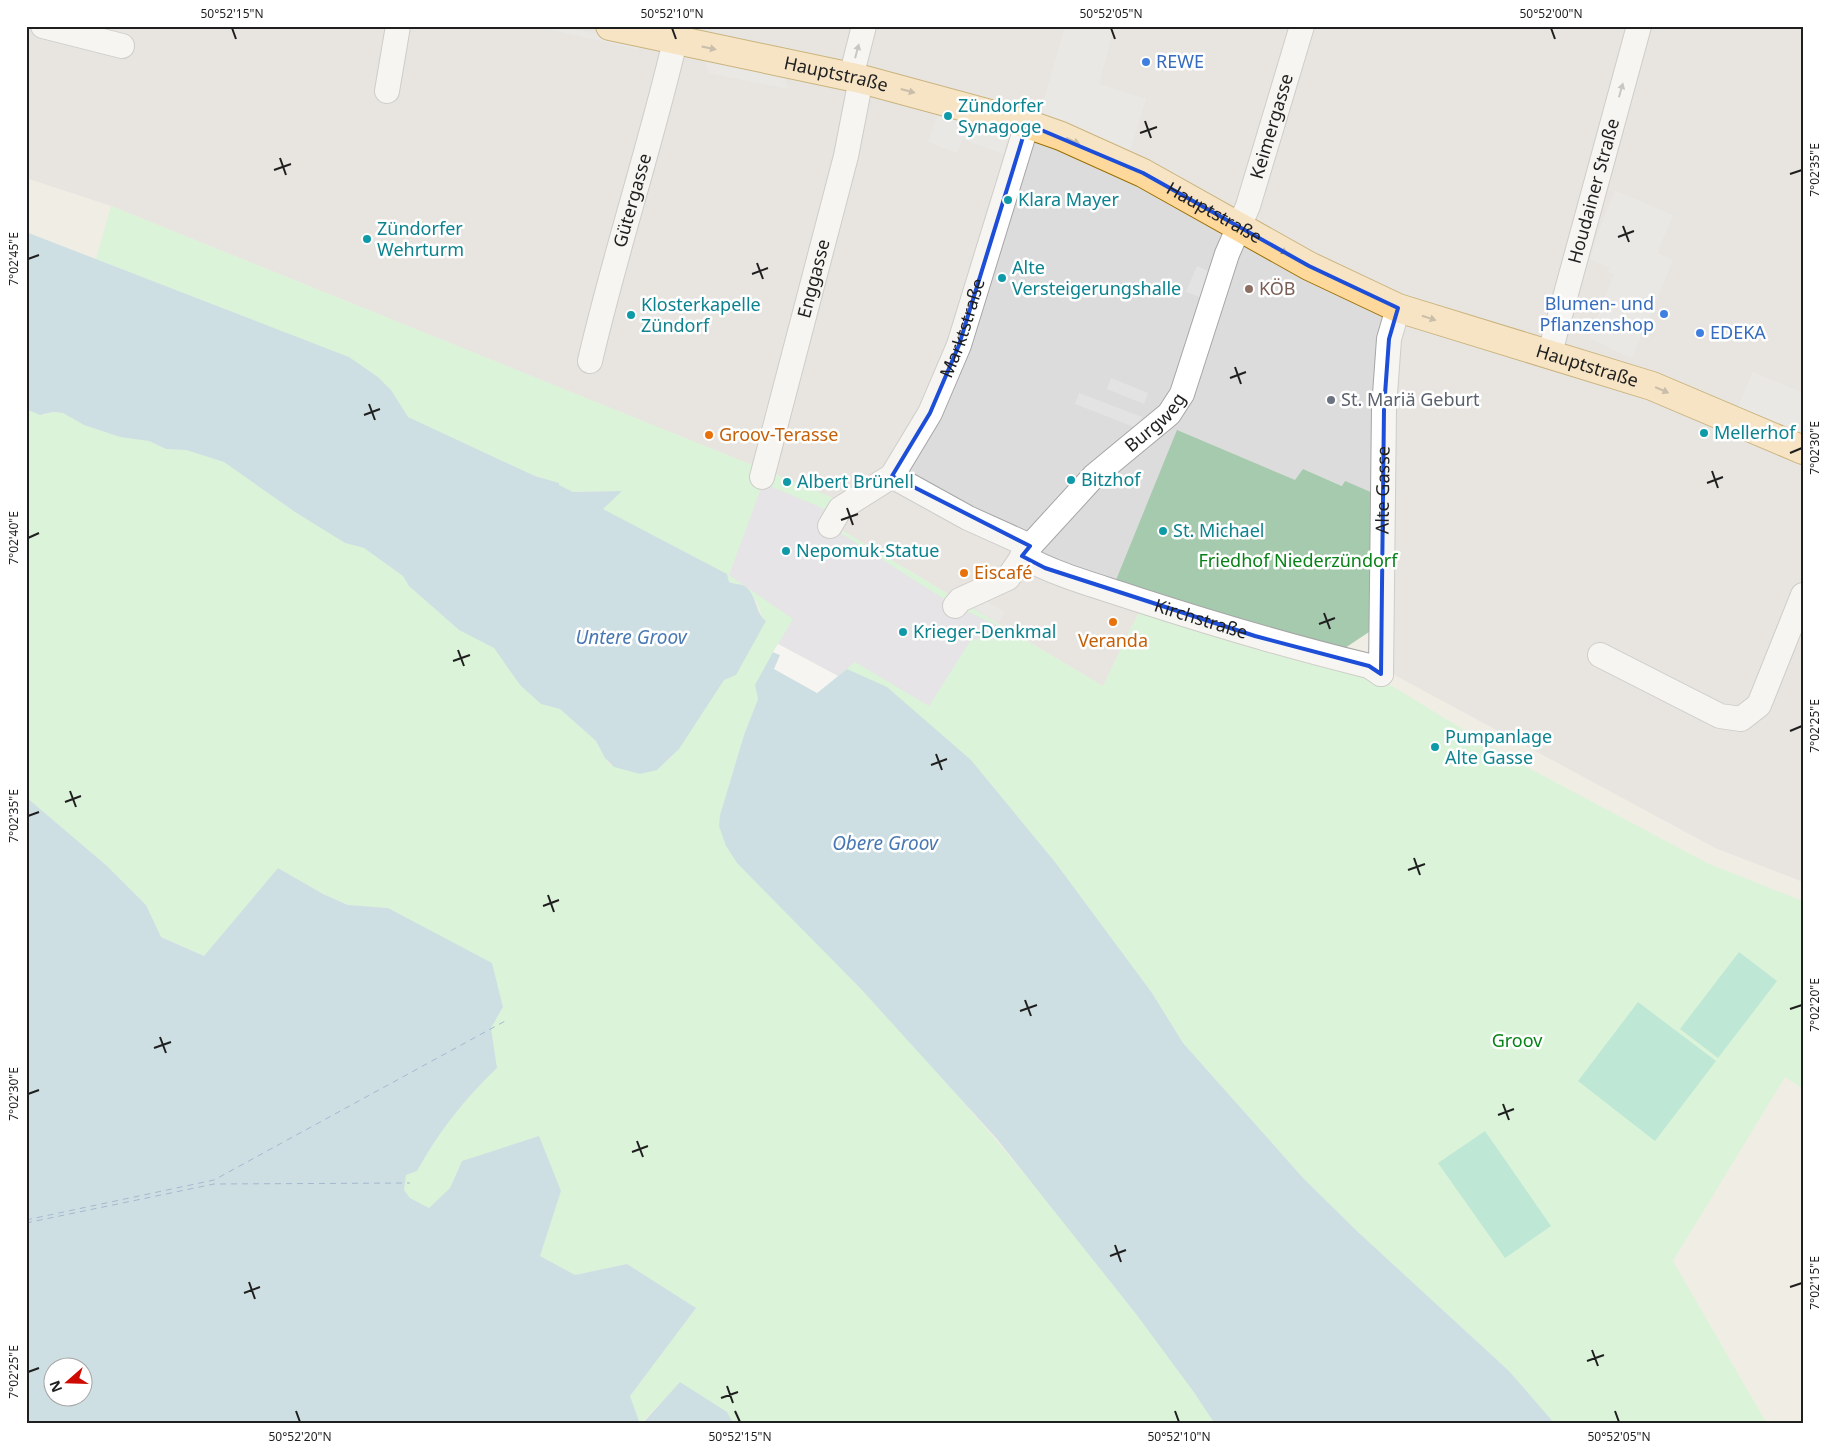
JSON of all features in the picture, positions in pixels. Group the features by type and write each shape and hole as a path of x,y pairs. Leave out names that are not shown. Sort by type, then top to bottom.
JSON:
{"main road":[{"name":"Hauptstraße","path":"610,26 856,78 1027,124 1061,136 1143,173 1309,266 1398,308 1549,356 1589,365 1652,386 1803,450"}],"street":[{"path":"43,26 122,46"},
{"path":"386,91 398,26"},
{"name":"Enggasse","path":"762,477 846,156 864,26"},
{"name":"Keimergasse","path":"1239,227 1248,206 1302,26"},
{"name":"Houdainer Straße","path":"1549,356 1639,26"},
{"name":"Gütergasse","path":"590,361 616,253 657,119 675,41"},
{"name":"Marktstraße","path":"830,526 840,509 892,476 930,413 959,345 1027,124"},
{"name":"Burgweg","path":"955,606 960,600 1008,578 1026,551 1094,476 1169,414 1182,394 1227,254 1239,227"},
{"name":"Alte Gasse","path":"1381,674 1384,408 1389,338 1398,308"},
{"name":"Kirchstraße","path":"892,476 1026,551 1045,568 1255,636 1369,666 1381,674"},
{"path":"1600,655 1720,716 1741,718 1758,705 1803,595"}],"highlighted area":[{"path":"1027,124 1143,173 1309,266 1398,308 1389,339 1384,408 1381,674 1369,666 1255,636 1045,568 1022,556 1030,546 892,476 930,413 959,345"}],"shaded area":[{"path":"26,26 1803,26 1803,882 1715,848 1387,671 1345,481 1343,486 1303,469 1296,481 1140,610 1103,686 836,527 850,505 111,206 26,178"},
{"path":"535,26 561,26 644,44 637,49"},
{"path":"1065,26 1114,26 1099,84 1146,99 1130,150 1044,116 1042,107"},
{"path":"704,57 784,74 788,89 709,73"},
{"path":"939,111 1005,132 1007,139 1003,154 962,139 957,153 928,142"},
{"path":"1615,191 1673,215 1657,253 1673,260 1632,358 1589,338 1614,274 1608,272 1610,268 1590,259 1599,230"},
{"path":"1197,266 1212,273 1202,298 1186,292"},
{"path":"1753,372 1803,393 1803,438 1737,409"},
{"path":"1111,378 1148,393 1144,404 1107,389"},
{"path":"1079,393 1142,417 1137,428 1075,404"},
{"path":"763,483 829,511 836,530 955,606 1001,627 996,635 971,640 929,706 855,662 838,676 778,644 793,619 729,575"},
{"path":"979,596 1004,612 998,623 973,606"}],"green space":[{"name":"Groov","path":"111,206 851,505 836,527 1103,686 1140,610 1392,686 1510,758 1709,864 1803,901 1803,1089 1785,1077 1673,1261 1767,1424 1555,1424 1509,1371 1359,1233 1304,1179 1183,1043 1152,993 1055,862 971,760 838,676 817,693 757,690 758,699 744,735 720,815 726,846 737,863 873,1002 1002,1147 1135,1312 1184,1378 1215,1424 734,1424 727,1412 680,1383 640,1424 630,1396 696,1308 627,1264 575,1275 540,1256 561,1191 462,1161 450,1188 429,1208 410,1198 404,1190 406,1175 417,1171 453,1116 497,1068 491,1028 503,1007 437,935 388,908 349,905 323,894 278,868 205,956 161,937 146,905 107,866 26,797 26,409 44,415 53,412 63,413 84,425 120,437 149,441 166,449 186,450 224,462 295,512 345,543 364,548 403,576 409,586 459,630 494,648 520,685 545,705 560,709 596,741 609,764 640,774 670,759 724,680 730,676 763,619 757,602 743,585 729,582 727,574 602,509 621,491 573,492 535,476 407,417 391,390 378,377 349,357 96,259"},
{"name":"Friedhof Niederzündorf","path":"1177,430 1295,480 1303,469 1342,486 1345,481 1380,496 1378,626 1336,654 1114,585"},
{"path":"1739,952 1777,981 1718,1058 1680,1029"},
{"path":"1638,1002 1716,1061 1655,1141 1578,1081"},
{"path":"1485,1131 1551,1226 1505,1258 1438,1163"}],"water":[{"name":"Untere Groov","path":"26,232 349,357 378,377 391,390 408,417 535,476 559,483 559,485 573,492 622,491 603,509 727,574 729,582 745,586 752,594 762,618 766,621 736,675 724,680 679,749 657,770 640,774 614,767 605,758 596,741 560,709 541,704 520,685 494,648 459,630 409,586 403,576 364,548 345,543 295,512 224,462 186,450 166,449 149,441 120,437 84,425 63,413 53,412 40,415 26,409"},
{"name":"Obere Groov","path":"773,652 780,655 817,693 847,669 887,687 971,760 1055,862 1152,993 1183,1043 1304,1179 1359,1233 1509,1371 1555,1424 1215,1424 1136,1314 997,1139 861,989 737,863 726,846 719,826 720,815 744,735 758,699 755,685"},
{"path":"26,797 107,866 146,905 161,937 204,956 278,868 323,894 348,905 388,908 492,963 503,1007 491,1028 497,1068 453,1116 417,1171 406,1175 404,1190 410,1198 429,1208 450,1188 462,1161 539,1136 561,1191 540,1256 575,1275 627,1264 696,1308 630,1396 640,1424 26,1424"},
{"path":"680,1382 727,1412 734,1424 642,1424"}],"pier":[{"path":"778,644 838,676 817,693 774,669 780,655 773,652"}],"ferry route":[{"path":"26,1220 214,1180 507,1020"},
{"path":"26,1223 214,1184 410,1183"}],"place":[{"name":"REWE","path":"1146,62"},
{"name":"Zündorfer Synagoge","path":"948,116"},
{"name":"Klara Mayer","path":"1008,200"},
{"name":"Zündorfer Wehrturm","path":"367,239"},
{"name":"Alte Versteigerungshalle","path":"1002,278"},
{"name":"KÖB","path":"1249,289"},
{"name":"Blumen- und Pflanzenshop","path":"1664,314"},
{"name":"Klosterkapelle Zündorf","path":"631,315"},
{"name":"EDEKA","path":"1700,333"},
{"name":"St. Mariä Geburt","path":"1331,400"},
{"name":"Mellerhof","path":"1704,433"},
{"name":"Groov-Terasse","path":"709,435"},
{"name":"Bitzhof","path":"1071,480"},
{"name":"Albert Brünell","path":"787,482"},
{"name":"St. Michael","path":"1163,531"},
{"name":"Nepomuk-Statue","path":"786,551"},
{"name":"Eiscafé","path":"964,573"},
{"name":"Veranda","path":"1113,622"},
{"name":"Krieger-Denkmal","path":"903,632"},
{"name":"Pumpanlage Alte Gasse","path":"1435,747"}]}
